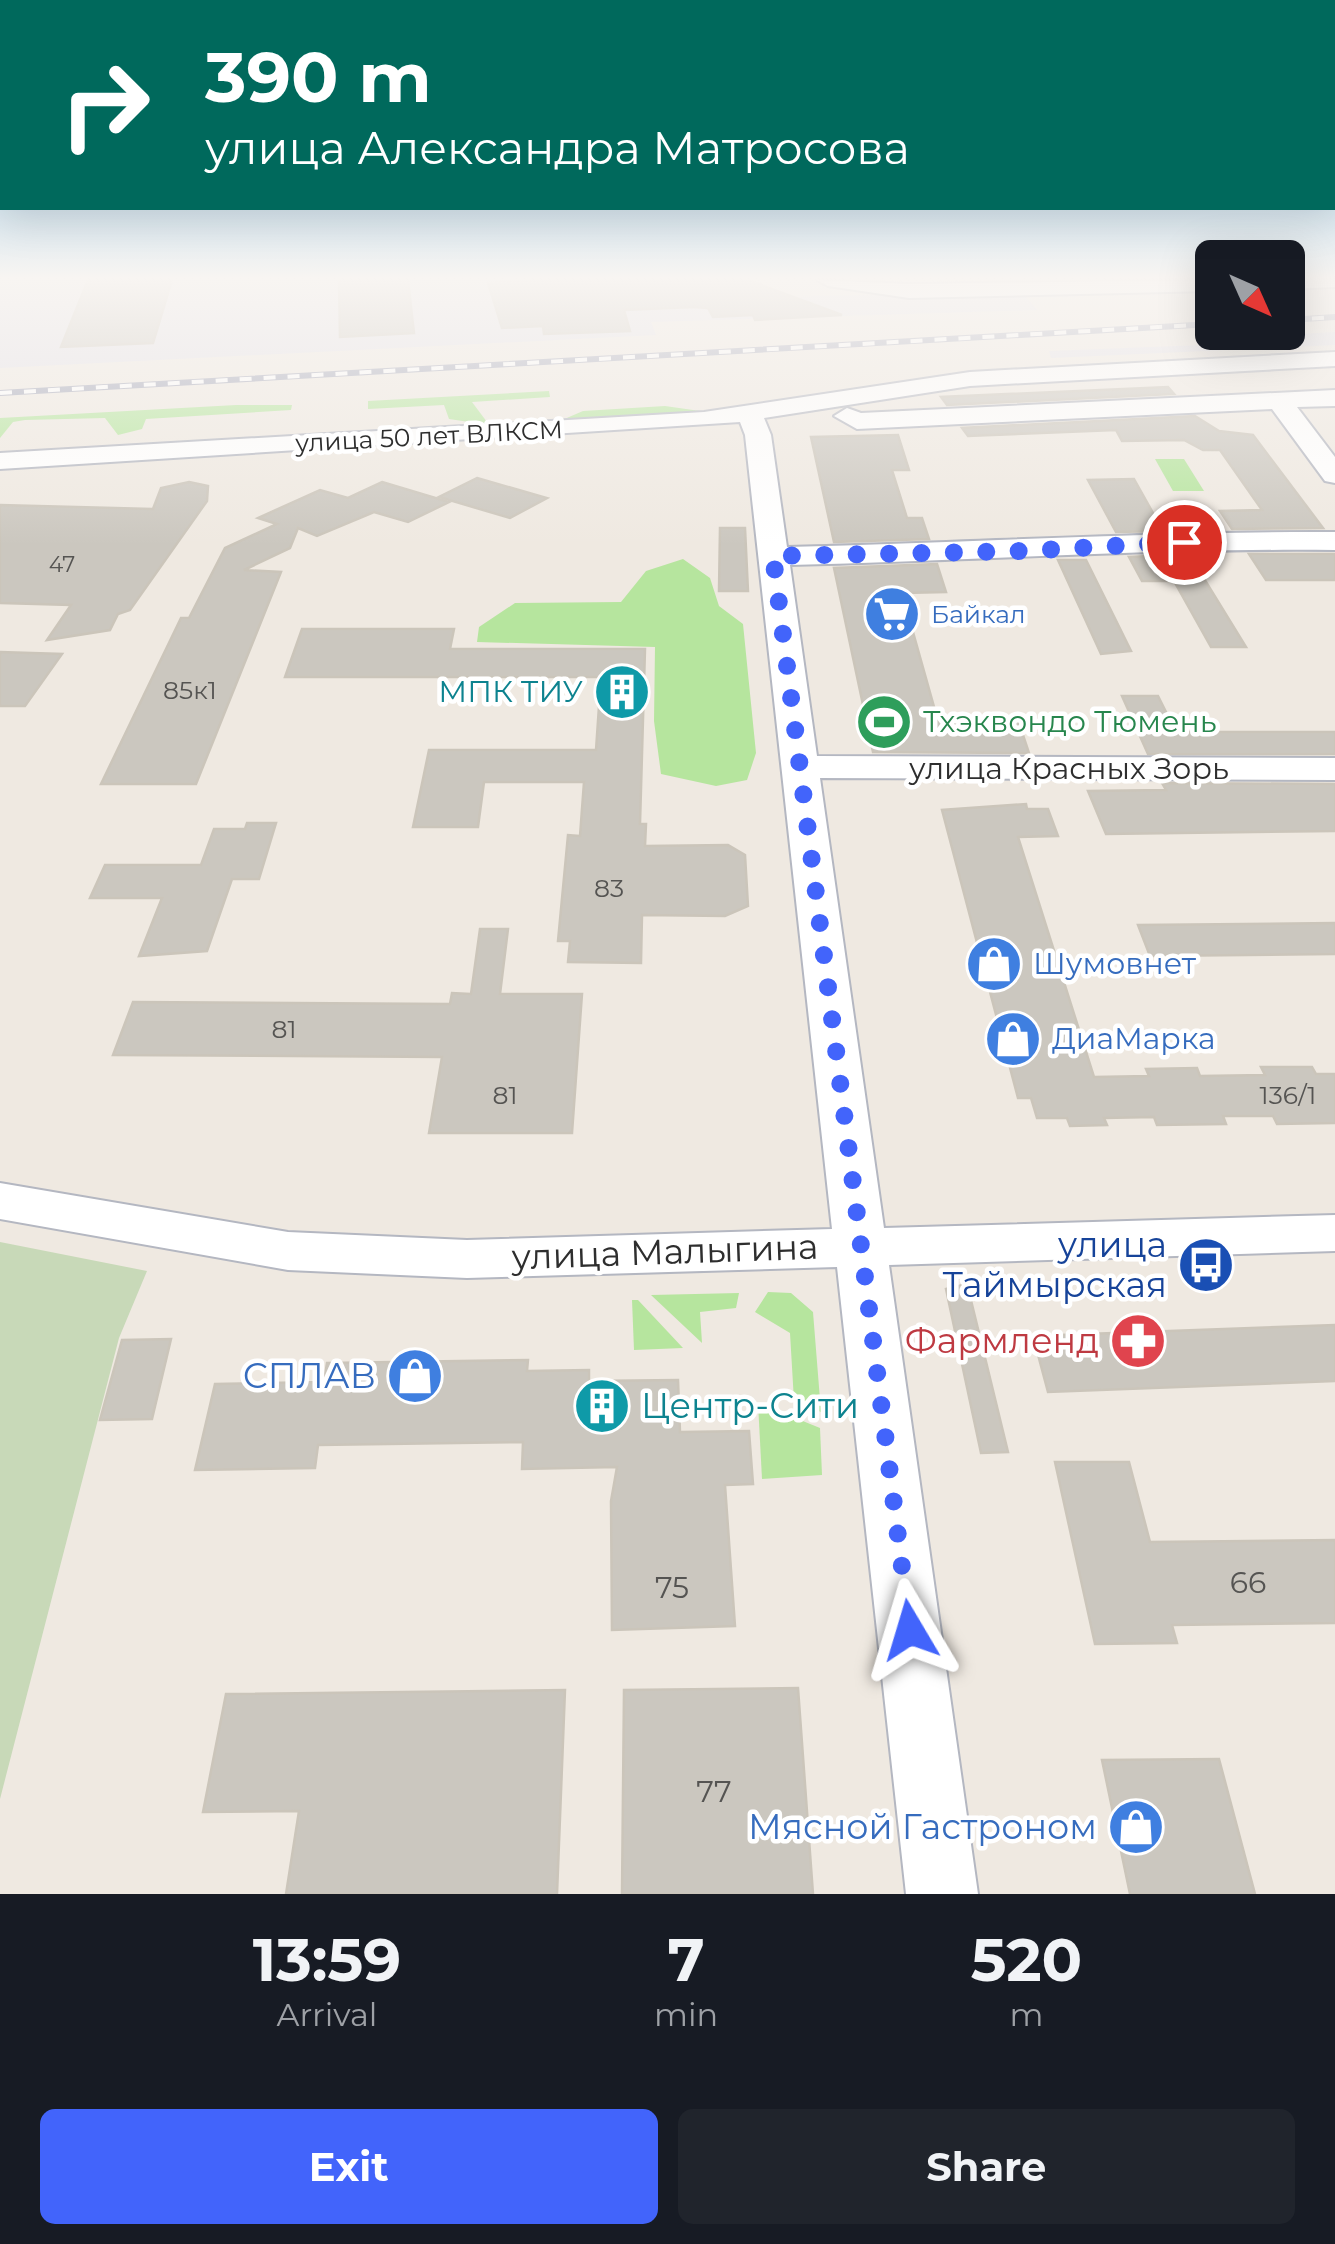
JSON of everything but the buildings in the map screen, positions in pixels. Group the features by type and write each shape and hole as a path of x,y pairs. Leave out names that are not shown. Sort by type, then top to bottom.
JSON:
{"street":[{"name":"улица 50 лет ВЛКСМ","path":"0,461 750,416 1005,376 1153,368"},
{"path":"828,402 857,421 1335,398"},
{"path":"1279,401 1335,475"},
{"path":"750,416 758,435 802,768 942,1894"},
{"path":"773,556 1024,551 1218,540 1335,542"},
{"name":"улица Красных Зорь","path":"802,768 1335,768"},
{"name":"улица Малыгина","path":"0,1201 288,1251 467,1259 1335,1233"}],"green space":[{"path":"549,391 550,397 472,402 487,422 483,424 449,419 444,405 368,409 368,401"},
{"path":"292,405 291,410 146,419 142,429 118,435 105,418 25,420 13,422 0,438 0,418"},
{"path":"665,406 700,411 562,420 583,411"},
{"path":"1155,459 1184,459 1204,491 1173,491"},
{"path":"683,559 710,578 719,606 743,624 756,753 747,780 716,786 661,774 654,721 655,647 477,642 479,627 515,603 621,602 646,571"},
{"path":"0,1242 147,1271 119,1338 0,1799"},
{"path":"768,1292 791,1293 813,1312 821,1412 794,1401 790,1333 755,1312"},
{"path":"739,1293 736,1308 700,1312 702,1343 651,1295"},
{"path":"632,1300 638,1300 683,1348 634,1350"},
{"path":"758,1403 820,1428 822,1475 762,1479"}],"railway":[{"path":"0,393 432,368"}],"place":[{"name":"Байкал","path":"892,614"},
{"name":"МПК ТИУ","path":"622,692"},
{"name":"Тхэквондо Тюмень","path":"884,722"},
{"name":"Шумовнет","path":"994,964"},
{"name":"ДиаМарка","path":"1013,1039"},
{"name":"улица Таймырская","path":"1206,1265"},
{"name":"Фармленд","path":"1138,1341"},
{"name":"СПЛАВ","path":"415,1376"},
{"name":"Центр-Сити","path":"602,1406"},
{"name":"Мясной Гастроном","path":"1136,1827"}],"route":[{"path":"910,1630 773,556 1024,551 1184,542"}]}
